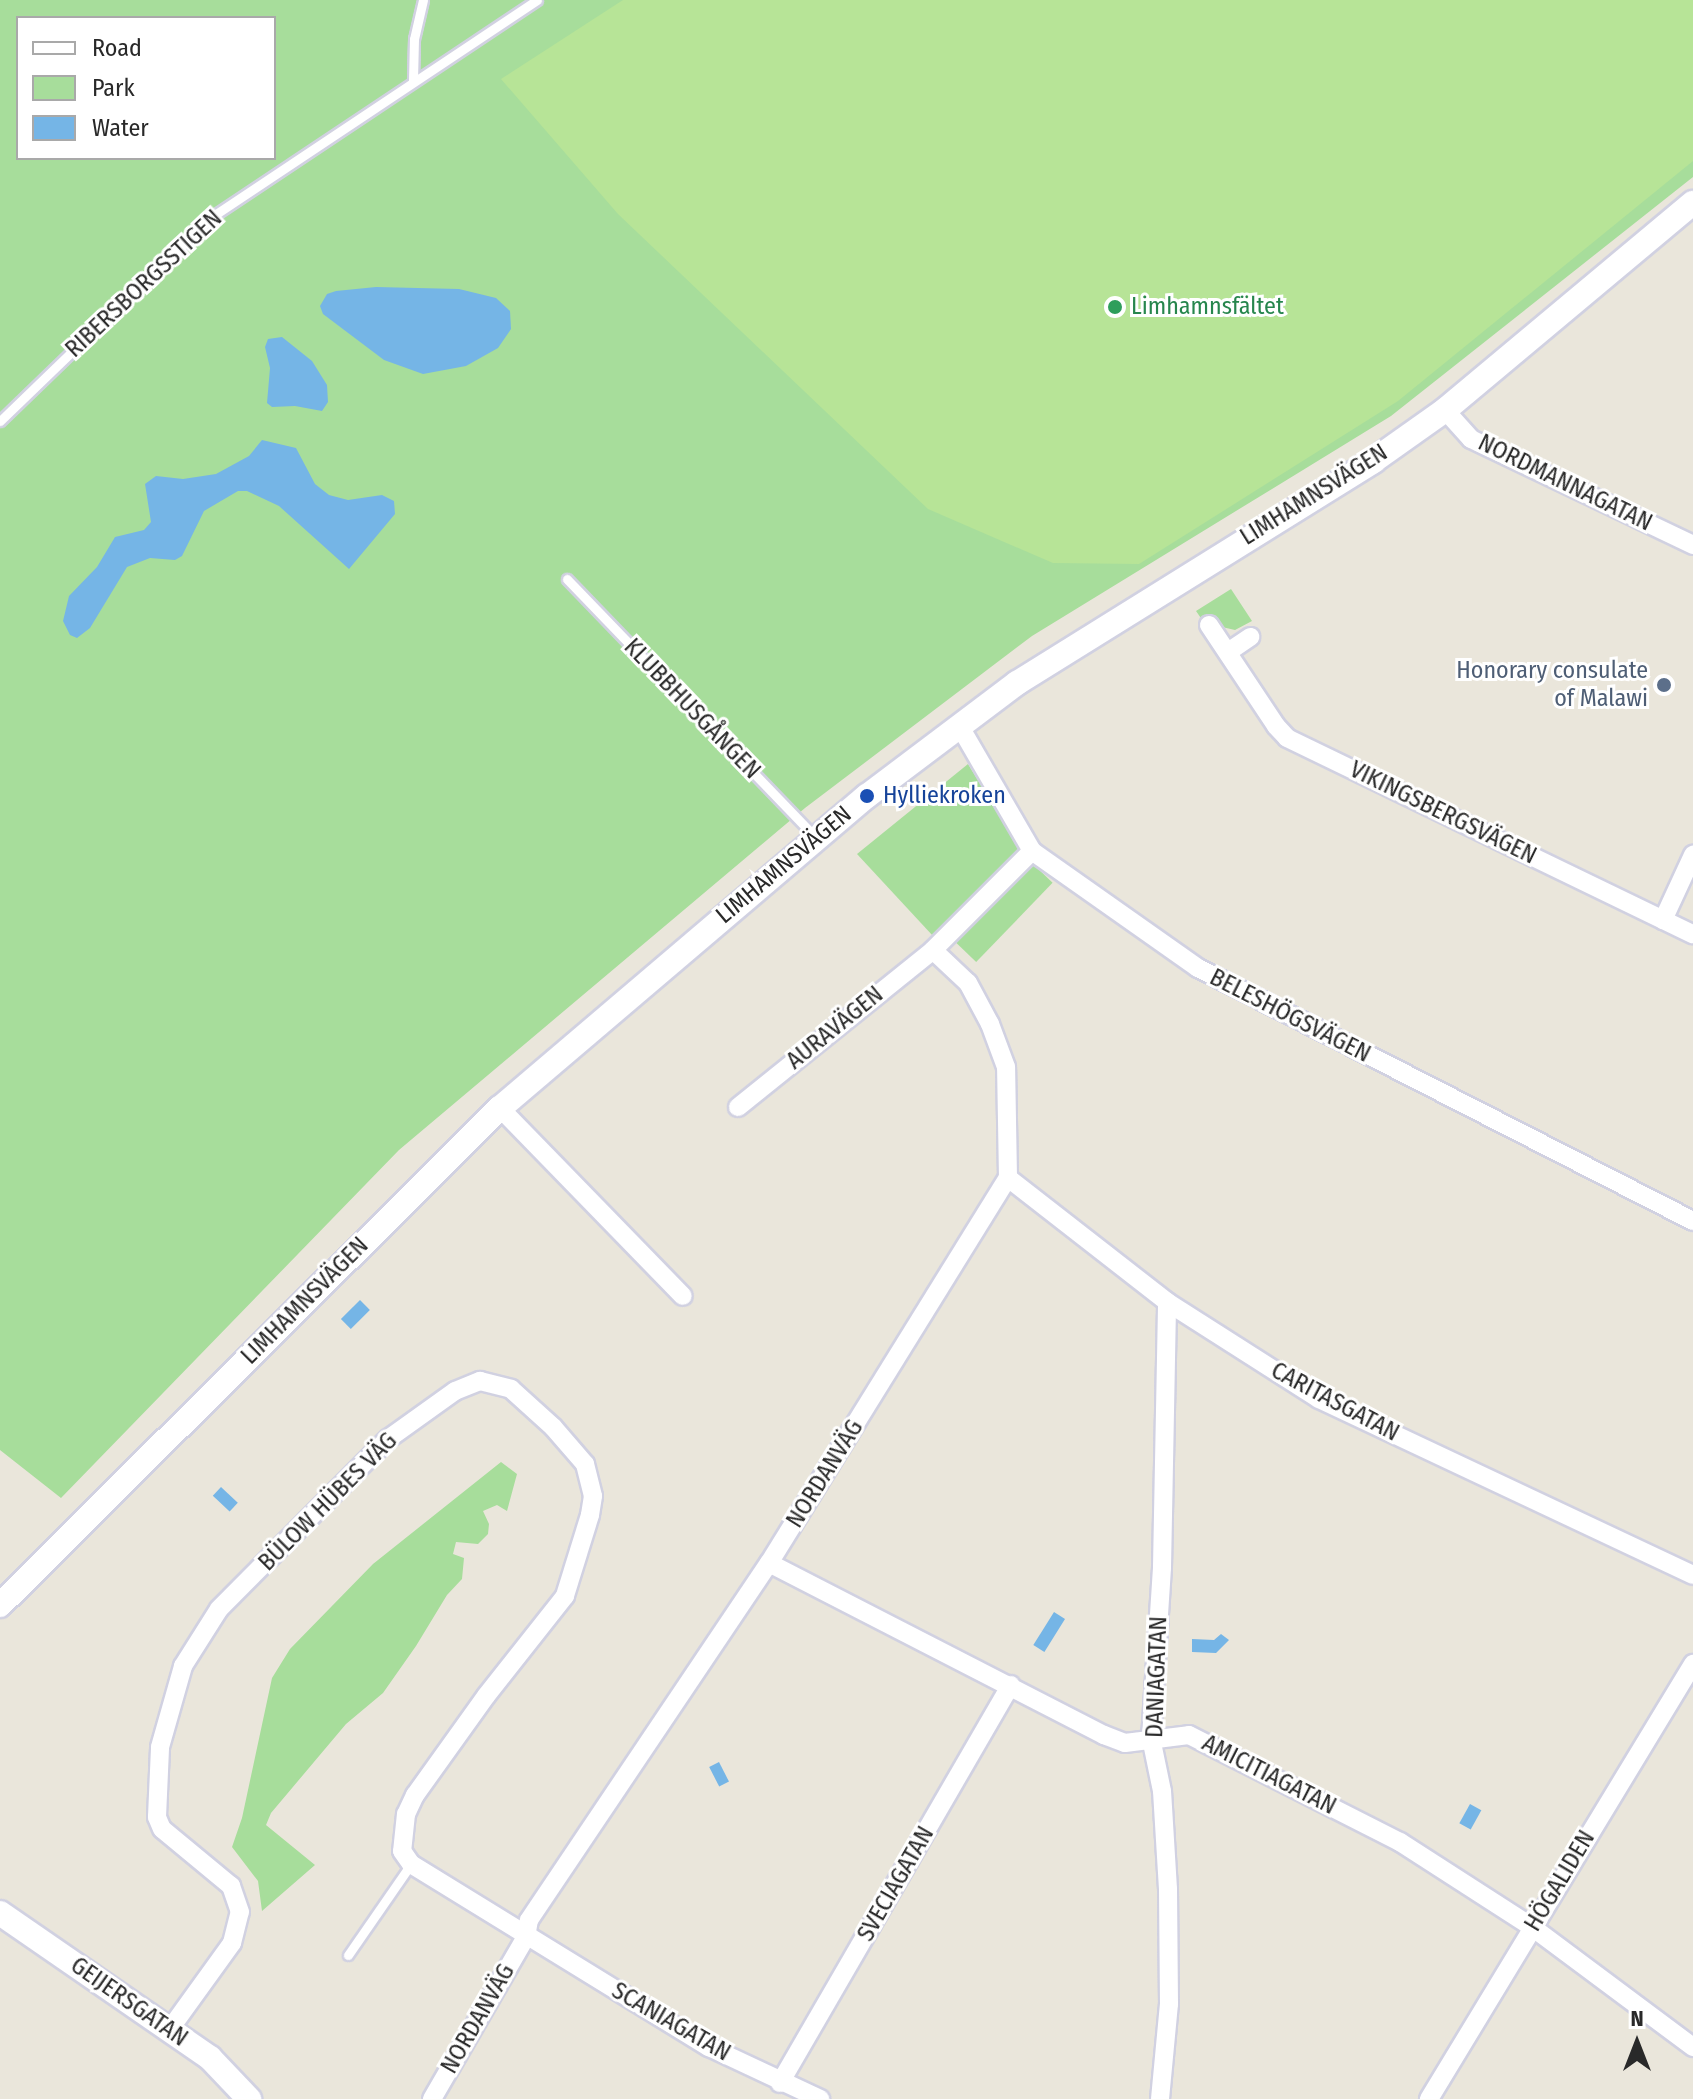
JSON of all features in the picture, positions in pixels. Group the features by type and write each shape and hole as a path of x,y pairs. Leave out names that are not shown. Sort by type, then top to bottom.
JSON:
{"main road":[{"name":"LIMHAMNSVÄGEN","path":"0,1605 500,1108 817,839 959,725 1017,683 1373,461 1445,410 1693,203"},
{"name":"GEIJERSGATAN","path":"0,1913 210,2058 249,2099"}],"street":[{"name":"NORDMANNAGATAN","path":"1445,410 1471,439 1693,545"},
{"name":"VIKINGSBERGSVÄGEN","path":"1209,625 1287,738 1693,934"},
{"path":"1228,652 1250,637"},
{"name":"BELESHÖGSVÄGEN","path":"959,725 1032,851 1198,968 1693,1221"},
{"path":"1008,1178 1006,1067 990,1024 968,983 933,950 1032,851"},
{"path":"1663,920 1693,855"},
{"name":"AURAVÄGEN","path":"738,1107 933,950"},
{"path":"500,1108 683,1296"},
{"name":"CARITASGATAN","path":"1008,1178 1167,1302 1319,1399 1693,1575"},
{"name":"NORDANVÄG","path":"432,2099 526,1937 529,1920 769,1563 1008,1178"},
{"name":"DANIAGATAN","path":"1160,2099 1169,2004 1168,1889 1162,1791 1151,1738 1162,1567 1167,1302"},
{"name":"BÜLOW HÜBES VÄG","path":"170,2029 232,1943 240,1912 231,1886 162,1829 157,1817 160,1747 183,1666 219,1609 388,1439 455,1391 480,1381 511,1389 553,1427 585,1464 593,1496 565,1596 486,1696 411,1804 402,1833 402,1851 411,1864"},
{"name":"AMICITIAGATAN","path":"769,1563 1125,1743 1189,1735 1400,1842 1532,1927 1693,2047"},
{"name":"HÖGALIDEN","path":"1429,2099 1693,1664"},
{"name":"SVECIAGATAN","path":"780,2083 1011,1685"},
{"path":"411,1864 526,1937"},
{"name":"SCANIAGATAN","path":"526,1937 709,2047 814,2098"}],"lane":[{"path":"413,80 414,39 423,0"},
{"name":"RIBERSBORGSSTIGEN","path":"0,421 210,218 537,0"},
{"name":"KLUBBHUSGÅNGEN","path":"567,579 817,839"},
{"path":"348,1955 411,1864"}],"green space":[{"path":"0,0 1693,0 1693,177 1391,416 1032,636 805,808 399,1150 61,1498 0,1450"},
{"name":"Limhamnsfältet","path":"623,0 1693,0 1693,161 1398,401 1139,564 1053,563 928,509 618,214 501,79"},
{"path":"1231,589 1252,621 1235,630 1222,627 1217,618 1205,624 1196,611"},
{"path":"968,764 1021,850 933,936 857,854"},
{"path":"1031,862 1053,883 976,962 955,941"},
{"path":"501,1462 517,1474 507,1511 497,1505 483,1511 489,1524 488,1534 478,1544 456,1542 453,1554 464,1558 462,1579 447,1595 383,1693 346,1724 271,1813 266,1825 315,1865 262,1911 258,1881 232,1847 242,1818 272,1678 290,1649 373,1564"}],"water":[{"path":"376,287 459,289 496,298 510,311 511,329 498,348 466,366 423,374 384,360 323,314 320,306 327,294"},
{"path":"282,337 312,361 327,385 328,402 322,411 295,406 272,407 267,403 270,368 265,347 268,339"},
{"path":"262,440 296,448 315,484 329,495 348,500 382,495 394,501 395,514 349,569 279,506 247,491 238,491 204,511 182,556 175,560 150,558 127,567 90,628 77,638 70,635 63,621 69,596 97,567 115,537 144,530 151,522 145,484 156,476 183,479 216,474 249,456"},
{"path":"360,1300 370,1310 351,1329 341,1319"},
{"path":"221,1487 238,1503 230,1511 213,1496"},
{"path":"1054,1612 1065,1619 1044,1652 1033,1645"},
{"path":"1221,1634 1229,1640 1216,1653 1192,1652 1192,1639 1214,1640"},
{"path":"719,1762 729,1782 719,1787 709,1767"},
{"path":"1470,1804 1481,1810 1471,1830 1459,1823"}],"place":[{"name":"Limhamnsfältet","path":"1115,307"},
{"name":"Honorary consulate of Malawi","path":"1664,685"},
{"name":"Hylliekroken","path":"867,796"}]}
